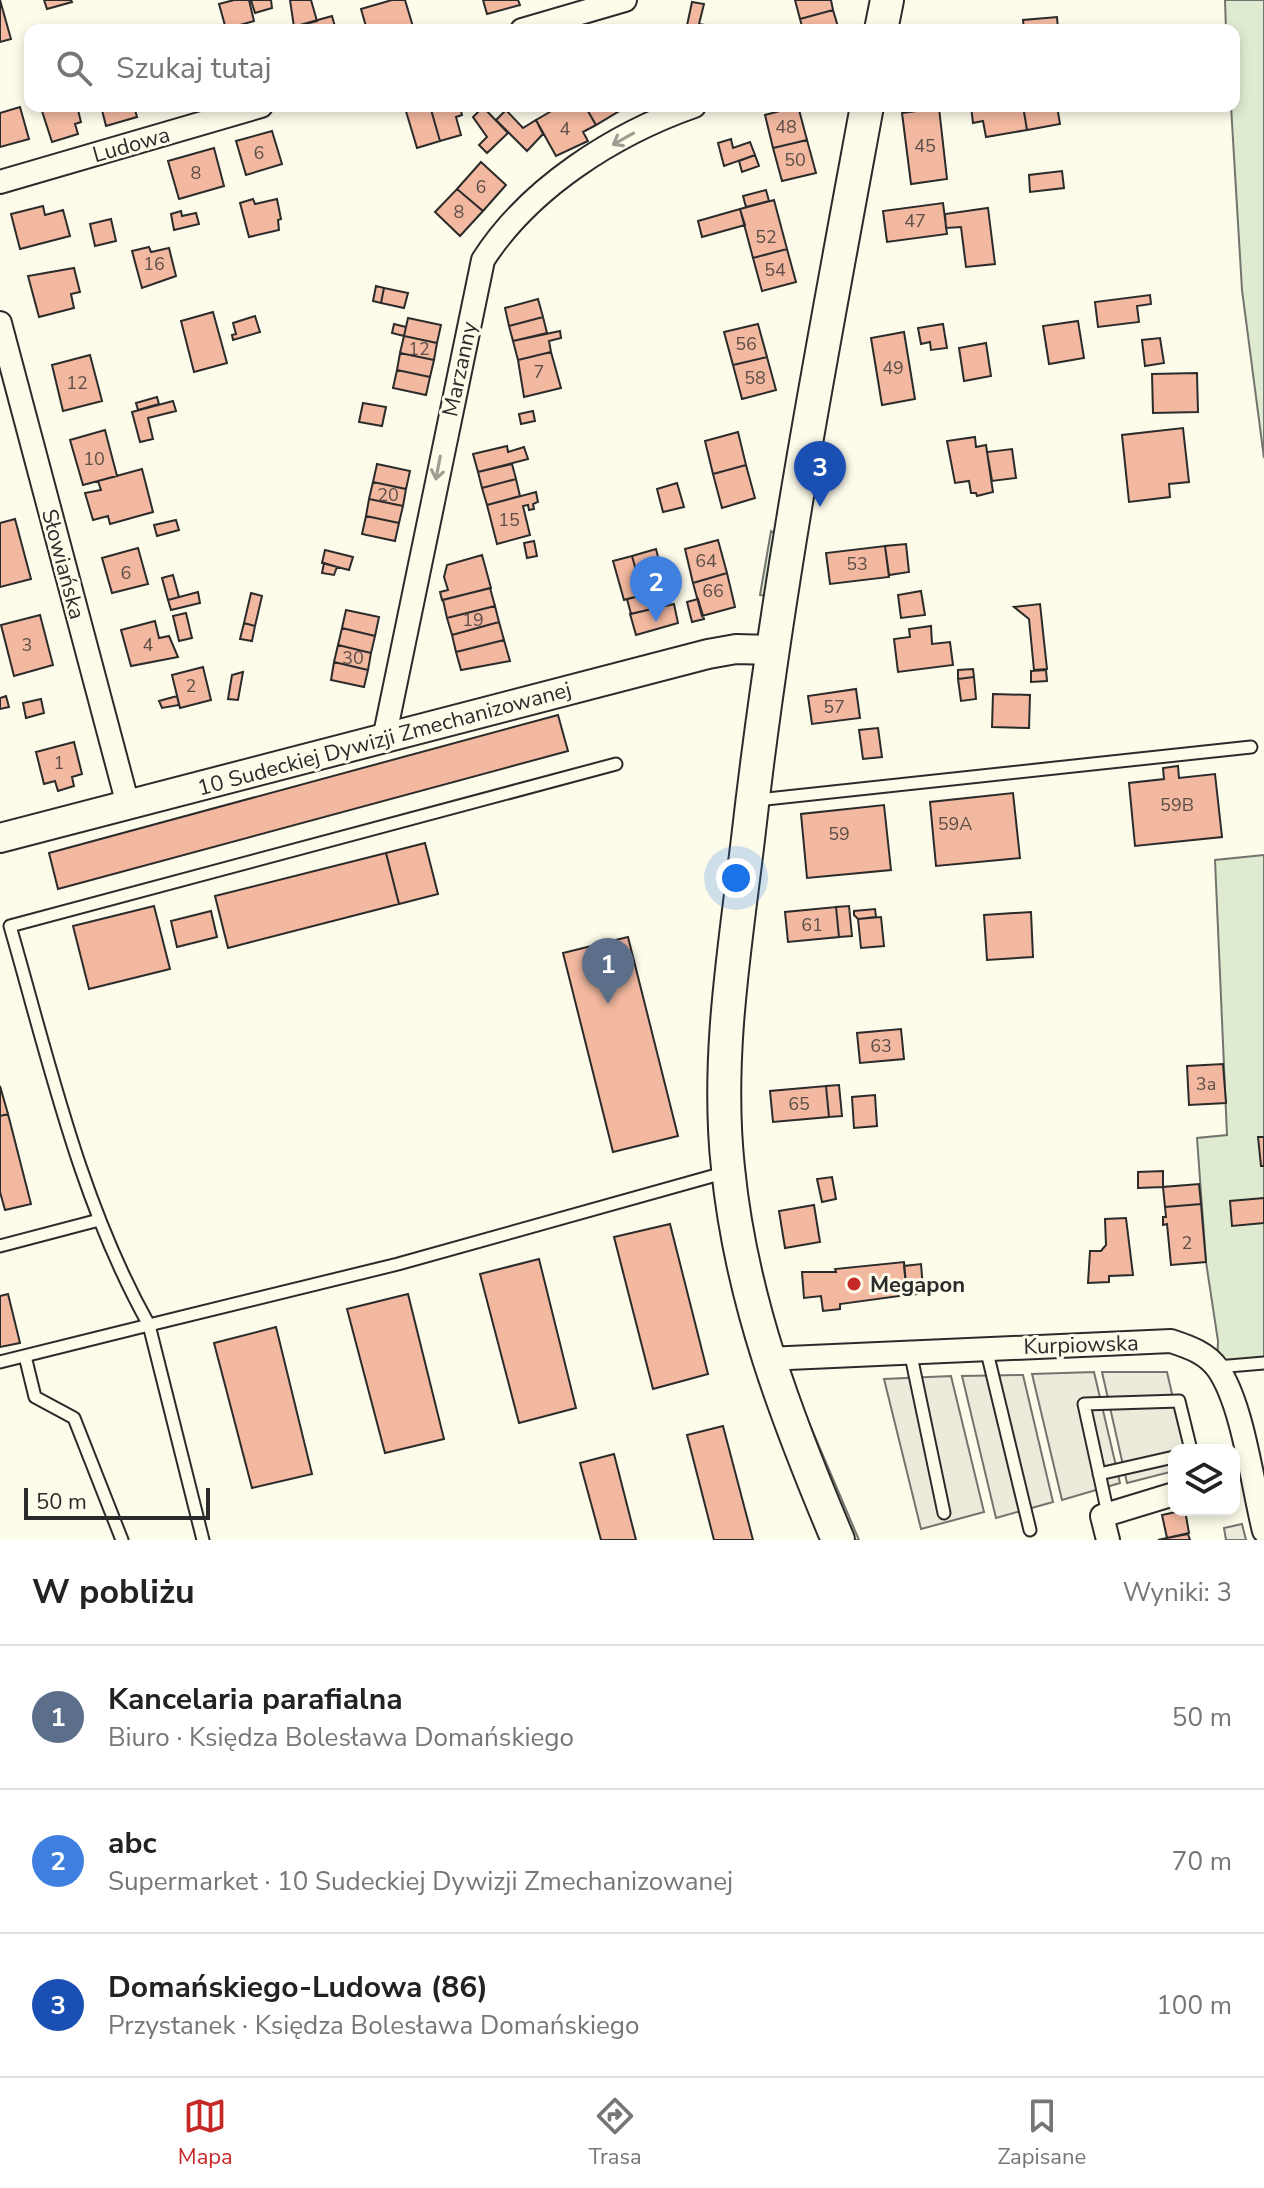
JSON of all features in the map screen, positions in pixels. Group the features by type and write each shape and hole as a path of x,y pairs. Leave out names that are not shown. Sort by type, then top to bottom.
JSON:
{"main road":[{"path":"882,24 887,0"},
{"path":"838,1540 766,1359 743,1265 728,1172 723,1074 770,650 794,499 866,112"}],"street":[{"path":"543,24 625,0"},
{"name":"Ludowa","path":"0,182 240,112"},
{"name":"Marzanny","path":"384,739 483,260 495,242 547,189 612,144 681,112"},
{"name":"Słowiańska","path":"0,323 128,805"},
{"name":"10 Sudeckiej Dywizji Zmechanizowanej","path":"0,838 708,654 736,649 770,650"},
{"name":"Kurpiowska","path":"766,1359 910,1350 1171,1341 1198,1350 1217,1367"},
{"path":"1217,1367 1231,1391 1242,1478 1264,1531"},
{"path":"1108,1540 1102,1516 1168,1496"}],"lane":[{"path":"752,800 1251,747"},
{"path":"203,1540 149,1325 117,1267 99,1220 5,928 616,764"},
{"path":"0,1362 398,1264 728,1172"},
{"path":"0,1246 99,1220"},
{"path":"986,1347 1030,1530"},
{"path":"910,1350 944,1513"},
{"path":"25,1356 35,1397 74,1418 122,1540"},
{"path":"1217,1367 1264,1363"},
{"path":"1108,1514 1084,1404 1179,1401 1190,1444"},
{"path":"1099,1474 1168,1458"}],"green space":[{"path":"1225,0 1264,0 1264,458 1242,290 1231,112 1240,112 1240,24 1226,24"},
{"path":"771,531 775,534 765,596 760,595"},
{"path":"1264,855 1264,1363 1217,1367 1218,1341 1206,1262 1197,1138 1227,1135 1215,860"},
{"path":"807,1418 859,1540 852,1540 801,1420"}],"shaded area":[{"path":"1094,1372 1120,1483 1062,1500 1032,1374"},
{"path":"1102,1372 1167,1372 1184,1444 1168,1444 1168,1473 1127,1483"},
{"path":"1023,1375 1053,1502 996,1518 962,1376"},
{"path":"951,1376 984,1512 921,1529 884,1379"},
{"path":"1242,1524 1246,1540 1226,1540 1224,1528"}],"building":[{"path":"0,0 11,39 0,42"},
{"path":"44,0 71,0 72,2 47,9"},
{"path":"249,0 254,21 225,24 219,4"},
{"path":"251,0 271,0 272,8 255,13"},
{"path":"290,0 311,0 317,21 294,24"},
{"path":"392,0 405,0 412,24 365,24 361,9"},
{"path":"483,0 518,0 520,5 487,14"},
{"path":"795,0 831,0 833,10 800,19"},
{"path":"692,2 704,4 699,24 687,24"},
{"path":"833,10 837,24 801,24 800,19"},
{"path":"332,16 334,24 304,24"},
{"path":"1057,17 1058,24 1023,24 1023,20"},
{"path":"20,107 29,139 0,147 0,113"},
{"path":"42,112 78,112 81,122 75,124 78,134 52,142"},
{"path":"102,112 136,112 137,117 106,126"},
{"path":"406,112 432,112 440,141 417,148"},
{"path":"432,112 461,112 462,115 456,117 461,135 440,141"},
{"path":"478,112 488,112 508,133 487,153 479,145 487,137 473,117"},
{"path":"508,112 523,128 536,120 543,134 527,151 496,120"},
{"path":"550,112 588,112 596,125 583,132 588,141 556,156 536,120"},
{"path":"588,112 618,112 596,125"},
{"path":"800,112 807,140 773,148 765,115"},
{"path":"939,112 947,179 911,184 902,113"},
{"path":"972,112 1024,112 1027,130 986,137 983,121 973,123"},
{"path":"1024,112 1058,112 1060,124 1027,130"},
{"path":"272,131 282,164 246,175 236,141"},
{"path":"731,139 733,148 750,142 755,155 724,166 718,143"},
{"path":"807,140 816,173 782,181 773,148"},
{"path":"214,148 224,186 179,199 168,161"},
{"path":"755,155 759,166 742,172 739,161"},
{"path":"481,162 506,185 483,211 457,189"},
{"path":"1062,171 1064,188 1030,192 1029,175"},
{"path":"457,189 483,211 460,236 435,212"},
{"path":"766,190 769,201 746,207 743,196"},
{"path":"253,199 255,204 277,199 281,219 278,220 279,230 249,237 240,203"},
{"path":"774,200 787,249 753,258 740,209"},
{"path":"943,203 947,234 887,242 883,211"},
{"path":"43,206 45,215 63,210 70,236 20,249 11,214"},
{"path":"988,208 995,264 966,267 961,227 946,228 945,214"},
{"path":"740,209 745,225 702,237 698,221"},
{"path":"181,211 182,216 196,213 199,224 174,230 171,214"},
{"path":"111,219 116,241 95,246 90,224"},
{"path":"149,247 151,252 169,248 176,276 142,288 132,251"},
{"path":"787,249 796,282 762,291 753,258"},
{"path":"74,268 80,292 71,294 74,308 39,317 28,276"},
{"path":"376,286 384,288 381,303 373,301"},
{"path":"384,288 408,293 404,308 381,303"},
{"path":"1150,295 1151,304 1137,306 1139,322 1098,327 1095,302"},
{"path":"538,299 543,317 509,326 505,308"},
{"path":"213,312 227,363 194,372 181,321"},
{"path":"255,316 260,332 233,340 232,335 236,334 233,323"},
{"path":"543,317 547,333 513,341 509,326"},
{"path":"408,318 441,325 437,343 404,336"},
{"path":"1078,321 1084,358 1049,364 1043,326"},
{"path":"394,324 406,327 404,336 392,333"},
{"path":"758,324 767,357 733,365 724,332"},
{"path":"943,324 947,348 931,350 930,342 921,344 918,328"},
{"path":"560,331 561,338 549,341 551,352 518,360 513,341"},
{"path":"904,332 915,399 882,405 871,338"},
{"path":"404,336 437,343 434,360 400,353"},
{"path":"1160,338 1164,363 1145,366 1142,340"},
{"path":"986,343 991,376 964,381 959,348"},
{"path":"551,352 561,388 524,397 518,360"},
{"path":"400,353 434,360 430,377 397,370"},
{"path":"90,355 102,401 63,411 52,365"},
{"path":"767,357 776,390 742,399 733,365"},
{"path":"397,370 430,377 426,395 393,388"},
{"path":"1197,373 1198,412 1153,413 1152,374"},
{"path":"157,397 159,404 138,410 136,403"},
{"path":"173,401 176,411 148,418 153,439 140,442 132,412"},
{"path":"363,403 386,407 382,426 359,422"},
{"path":"533,411 535,421 521,424 519,414"},
{"path":"1183,428 1189,482 1169,484 1170,497 1129,502 1122,435"},
{"path":"105,430 117,476 83,485 70,440"},
{"path":"738,432 746,465 713,474 705,441"},
{"path":"975,437 976,447 986,445 993,492 977,496 971,493 969,481 955,483 947,441"},
{"path":"507,446 508,452 524,447 528,459 478,472 473,454"},
{"path":"1012,449 1016,478 992,481 987,452"},
{"path":"377,464 410,471 406,489 373,482"},
{"path":"512,464 516,479 482,488 478,472"},
{"path":"746,465 755,498 722,508 713,474"},
{"path":"142,469 153,512 110,524 108,516 93,520 85,493 101,490 98,481"},
{"path":"516,479 520,496 487,505 482,488"},
{"path":"373,482 406,489 403,506 369,499"},
{"path":"677,483 684,507 663,512 657,489"},
{"path":"536,492 538,502 533,504 534,509 523,506 530,535 497,544 487,505"},
{"path":"369,499 403,506 399,523 366,516"},
{"path":"366,516 399,523 395,541 362,534"},
{"path":"15,519 31,579 0,587 0,523"},
{"path":"176,520 179,530 157,536 154,525"},
{"path":"718,540 727,573 693,583 685,549"},
{"path":"534,541 537,556 527,558 524,543"},
{"path":"906,544 909,572 889,575 885,546"},
{"path":"885,546 889,577 830,584 826,553"},
{"path":"138,548 148,584 112,593 102,558"},
{"path":"656,549 664,580 659,582 662,590 643,595 632,556"},
{"path":"325,550 353,557 349,570 322,563"},
{"path":"482,555 491,588 442,600 440,592 448,590 444,577 447,565"},
{"path":"632,556 643,595 624,600 613,561"},
{"path":"324,563 337,567 334,575 322,573"},
{"path":"727,573 735,607 702,616 693,583"},
{"path":"173,575 179,597 168,600 162,578"},
{"path":"490,588 495,606 447,618 443,600"},
{"path":"921,591 925,615 901,618 898,595"},
{"path":"198,592 200,603 171,610 168,600"},
{"path":"656,592 660,607 631,614 627,599"},
{"path":"251,593 262,596 255,626 244,623"},
{"path":"698,599 704,619 692,622 687,602"},
{"path":"674,604 678,623 636,635 630,614"},
{"path":"1040,604 1047,669 1034,670 1029,619 1014,607"},
{"path":"495,606 499,622 452,635 447,618"},
{"path":"346,610 379,617 375,636 342,628"},
{"path":"186,613 192,638 179,641 173,616"},
{"path":"40,615 53,665 14,676 1,625"},
{"path":"155,621 159,638 169,636 178,657 131,666 121,630"},
{"path":"499,622 504,640 456,652 452,635"},
{"path":"244,623 255,626 252,641 240,639"},
{"path":"931,626 932,644 950,642 953,665 898,672 894,639 910,637 909,629"},
{"path":"342,628 375,636 371,653 338,645"},
{"path":"504,640 510,661 461,670 456,652"},
{"path":"338,645 371,653 368,670 334,662"},
{"path":"334,662 368,670 364,687 331,680"},
{"path":"203,667 211,700 180,708 172,675"},
{"path":"973,669 974,677 958,679 958,670"},
{"path":"1046,670 1047,681 1031,682 1031,671"},
{"path":"243,672 238,700 228,699 232,675"},
{"path":"974,677 976,699 961,701 958,679"},
{"path":"856,689 860,718 812,724 808,696"},
{"path":"993,694 1030,695 1029,728 992,727"},
{"path":"6,696 9,707 0,709 0,698"},
{"path":"177,696 179,705 162,708 159,701"},
{"path":"41,699 44,713 26,718 23,703"},
{"path":"558,715 568,751 58,889 49,853"},
{"path":"878,728 882,757 863,759 859,730"},
{"path":"74,742 82,774 72,777 74,786 58,791 55,781 44,784 36,752"},
{"path":"1178,766 1179,778 1215,774 1222,837 1135,846 1129,783 1164,779 1163,768"},
{"path":"1013,793 1020,858 936,866 930,802"},
{"path":"884,805 891,870 807,878 801,814"},
{"path":"425,843 438,894 399,904 386,853"},
{"path":"386,853 399,904 228,948 215,896"},
{"path":"154,906 170,969 89,989 73,926"},
{"path":"849,906 852,936 839,937 836,907"},
{"path":"836,907 839,937 788,942 785,912"},
{"path":"875,909 876,917 858,919 854,915 854,911"},
{"path":"211,911 217,937 177,947 171,921"},
{"path":"1031,912 1033,957 987,960 984,915"},
{"path":"881,917 884,946 861,948 858,919"},
{"path":"628,937 678,1136 613,1152 563,953"},
{"path":"901,1029 904,1059 860,1063 857,1033"},
{"path":"1223,1064 1226,1103 1189,1105 1187,1066"},
{"path":"839,1085 842,1116 829,1117 826,1086"},
{"path":"0,1086 8,1114 0,1116"},
{"path":"826,1086 829,1117 773,1122 770,1091"},
{"path":"875,1095 877,1126 854,1128 852,1097"},
{"path":"8,1114 31,1204 5,1210 0,1192 0,1116"},
{"path":"1258,1137 1264,1137 1264,1166 1261,1166"},
{"path":"1163,1171 1163,1187 1138,1188 1138,1172"},
{"path":"832,1177 836,1199 822,1202 817,1179"},
{"path":"1199,1184 1201,1204 1165,1207 1163,1187"},
{"path":"1264,1198 1264,1223 1232,1226 1230,1201"},
{"path":"1201,1204 1206,1262 1171,1265 1167,1224 1163,1225 1165,1207"},
{"path":"814,1205 820,1242 785,1248 779,1211"},
{"path":"1126,1218 1133,1275 1109,1276 1109,1282 1088,1283 1090,1251 1101,1251 1106,1245 1105,1219"},
{"path":"670,1224 708,1374 653,1389 614,1237"},
{"path":"539,1259 576,1408 519,1423 480,1274"},
{"name":"Megapon","path":"904,1262 907,1295 840,1304 840,1309 823,1311 821,1296 804,1298 802,1272 836,1272 835,1269"},
{"path":"921,1264 923,1288 917,1288 917,1294 907,1295 904,1266"},
{"path":"8,1294 20,1343 0,1347 0,1296"},
{"path":"408,1294 444,1439 385,1453 347,1309"},
{"path":"276,1327 312,1474 252,1488 214,1343"},
{"path":"723,1426 753,1540 714,1540 687,1435"},
{"path":"614,1454 636,1540 601,1540 580,1463"},
{"path":"1162,1515 1186,1516 1189,1533 1167,1538"},
{"path":"1188,1534 1190,1540 1158,1540 1167,1538"}],"place":[{"name":"Domańskiego-Ludowa (86)","path":"820,507"},
{"name":"abc","path":"656,622"},
{"name":"Kancelaria parafialna","path":"608,1004"},
{"name":"Megapon","path":"854,1284"}]}
